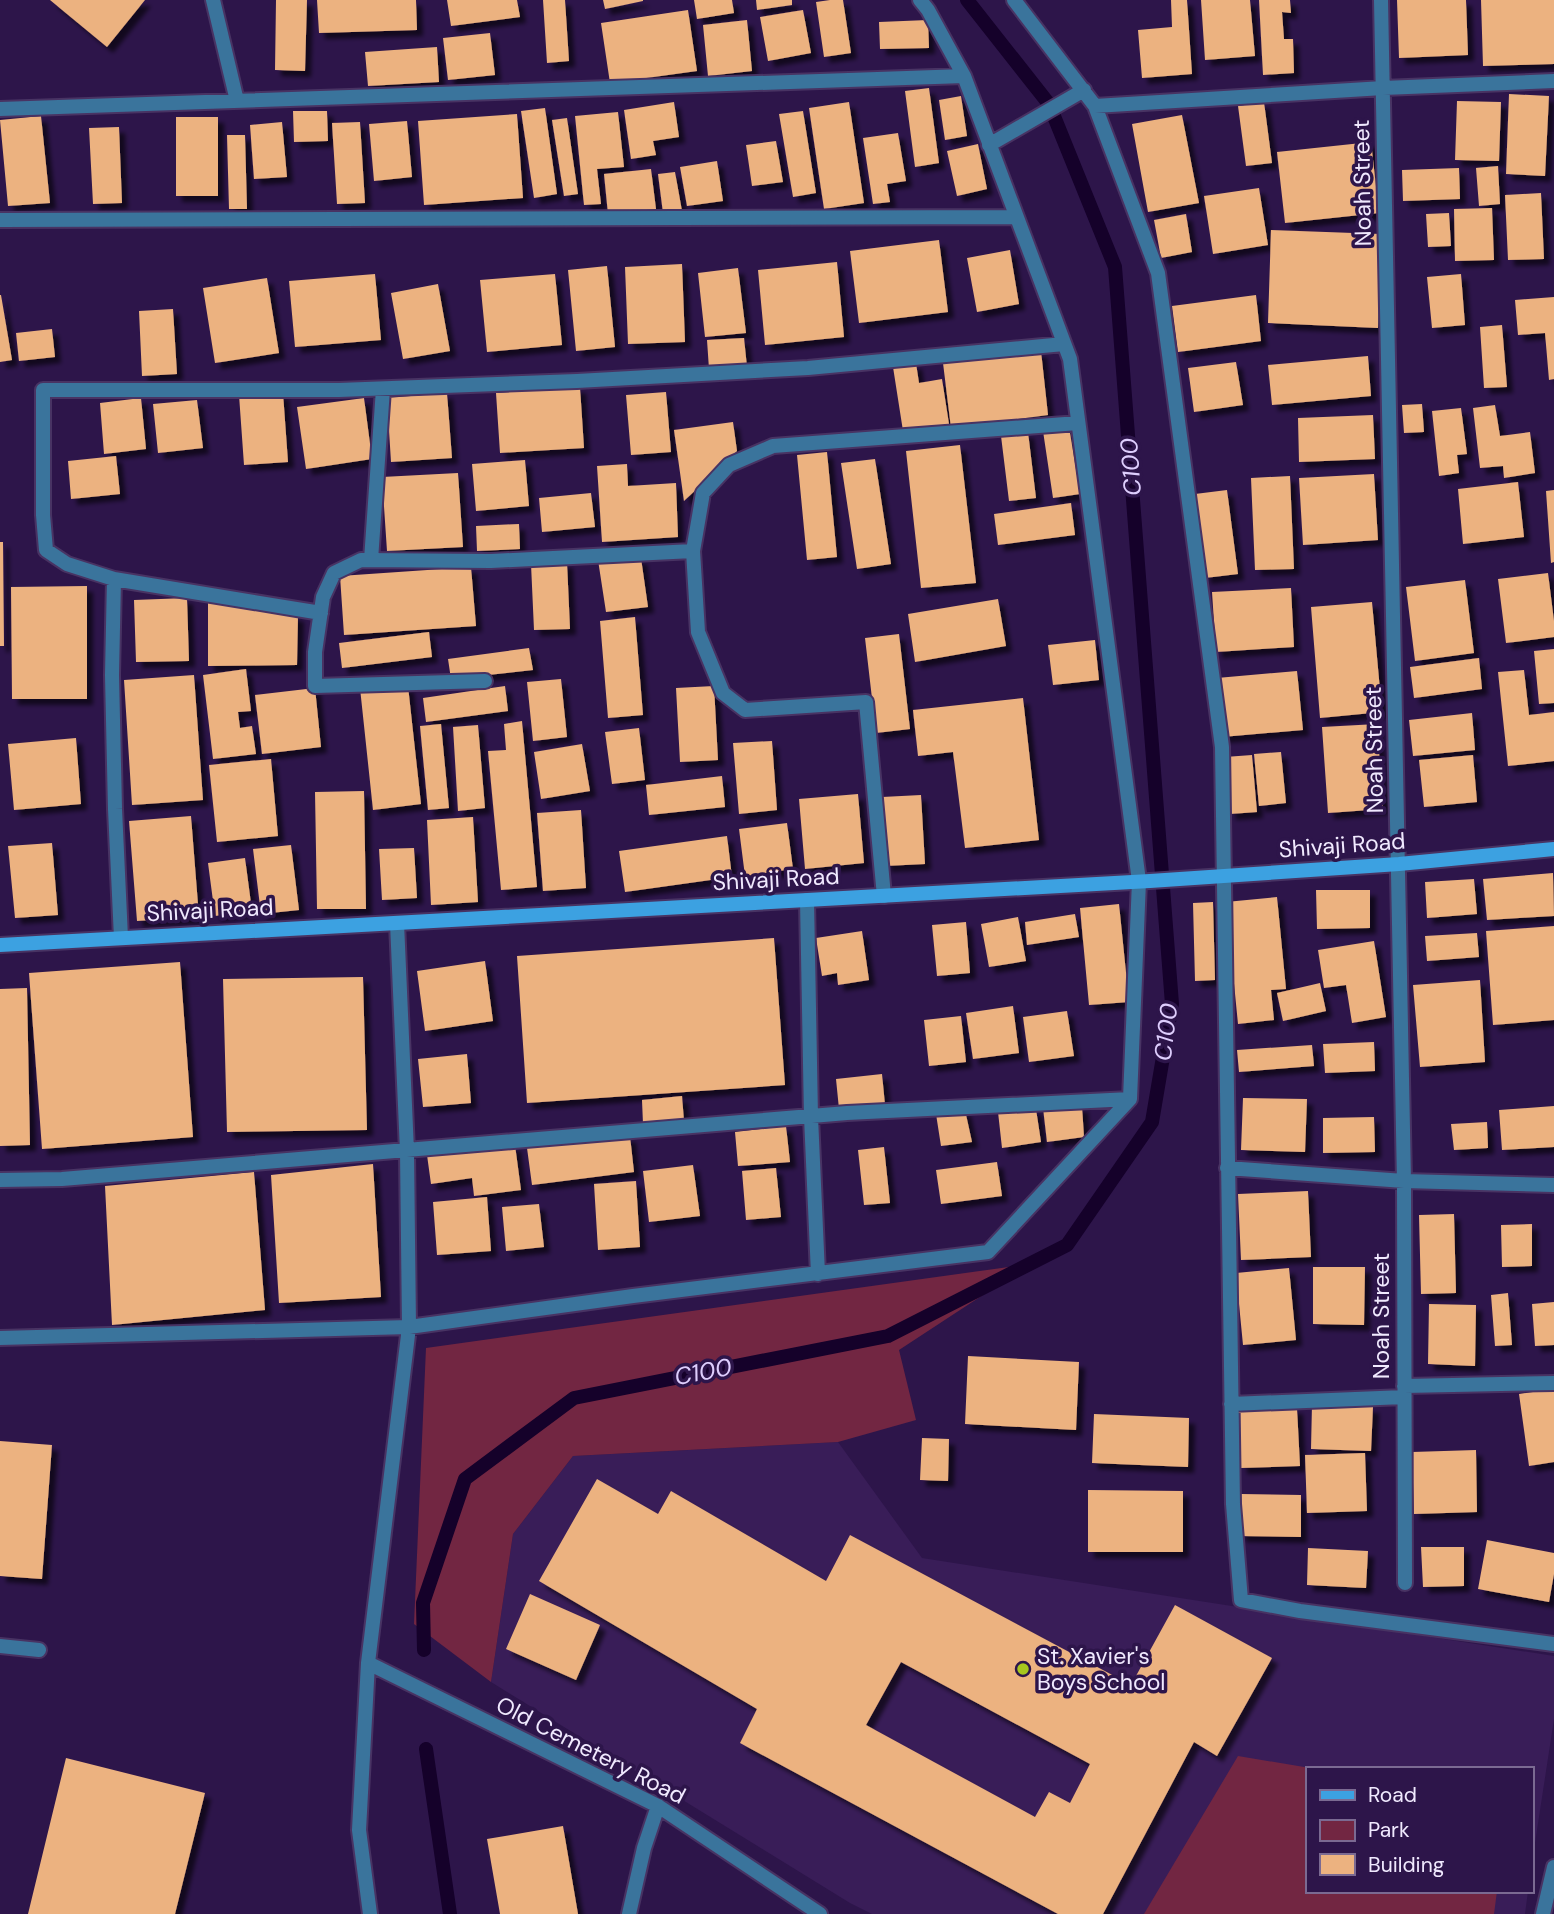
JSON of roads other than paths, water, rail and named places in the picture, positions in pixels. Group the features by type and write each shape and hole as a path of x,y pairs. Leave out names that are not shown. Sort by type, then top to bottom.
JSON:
{"street":[{"path":"213,0 237,101"},
{"path":"0,1338 409,1327 988,1252 1130,1099 1144,881 1070,359 964,76 920,0"},
{"path":"1014,0 1078,94 1095,106 1158,273 1222,747 1233,1504 1241,1600 1300,1611 1554,1644"},
{"name":"Noah Street","path":"1381,0 1404,1181 1405,1583"},
{"path":"0,108 964,76"},
{"path":"1095,106 1383,88 1554,81"},
{"path":"989,145 1078,94"},
{"path":"0,220 1016,217"},
{"path":"321,613 114,579 67,564 46,550 43,515 43,390 383,389 577,381 808,368 1064,344"},
{"path":"371,560 383,389"},
{"path":"884,896 866,702 745,710 723,693 698,632 693,551 703,492 729,465 773,446 1079,424"},
{"path":"485,681 315,686 315,652 323,597 334,573 360,561 371,560 491,561 693,551"},
{"path":"114,579 111,676 121,938"},
{"name":"Shivaji Road","path":"0,945 1144,881 1399,864 1554,849"},
{"path":"807,900 811,1117 818,1274"},
{"path":"370,1914 359,1830 368,1663 409,1327 407,1151 397,923"},
{"path":"0,1180 62,1179 847,1113 1130,1099"},
{"path":"1227,1168 1404,1181 1554,1185"},
{"path":"1231,1404 1554,1383"},
{"path":"0,1646 39,1650"},
{"name":"Old Cemetery Road","path":"368,1663 658,1806 820,1914"},
{"path":"629,1914 644,1848 658,1806"},
{"path":"1543,1914 1554,1867"}],"waterway":[{"name":"C100","path":"424,1650 423,1603 465,1479 574,1398 888,1336 1067,1245 1152,1122 1172,1004 1115,267 1049,104 967,0"},
{"name":"C100","path":"426,1749 450,1914"}],"place":[{"name":"St. Xavier's Boys School","path":"1023,1669"}]}
